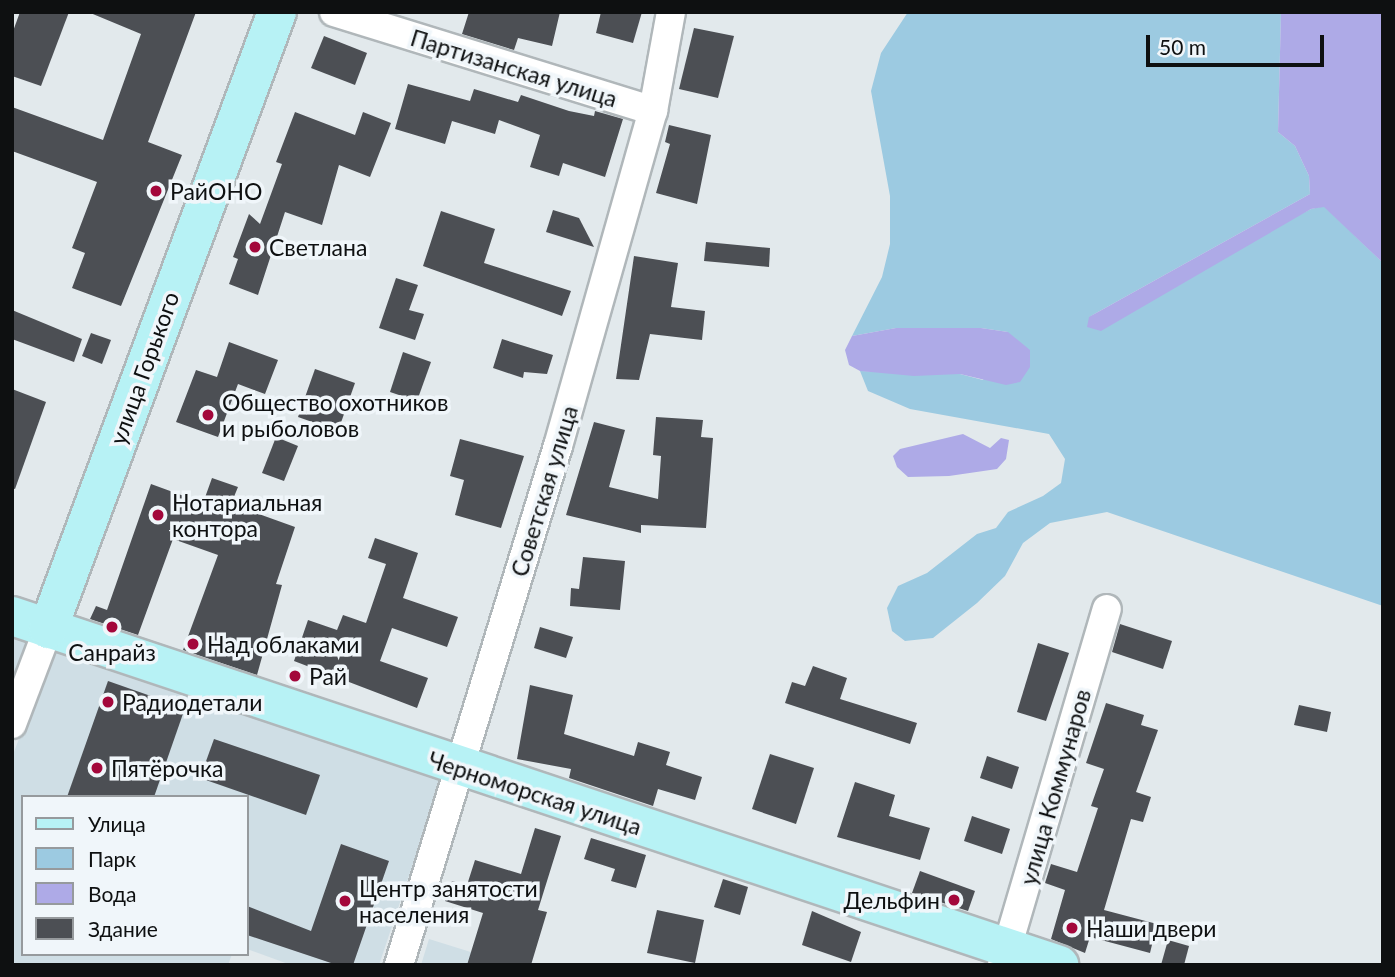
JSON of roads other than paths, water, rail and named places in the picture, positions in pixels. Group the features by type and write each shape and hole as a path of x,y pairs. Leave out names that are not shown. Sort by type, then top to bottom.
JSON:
{"street":[{"name":"улица Горького","path":"12,724 277,12"},
{"name":"Партизанская улица","path":"334,12 653,111"},
{"name":"Советская улица","path":"399,965 461,769 653,111 671,12"},
{"name":"улица Коммунаров","path":"1004,958 1107,609"},
{"name":"Черноморская улица","path":"12,616 1004,958 1059,965"}],"water":[{"path":"1281,12 1383,12 1383,263 1324,207 1311,209 1101,331 1087,327 1089,317 1310,194 1309,176 1295,146 1278,132"},
{"path":"896,328 981,328 1008,332 1030,350 1030,367 1020,382 1006,385 960,374 914,376 860,371 849,365 845,350 852,336"},
{"path":"963,434 990,448 1001,438 1009,440 1006,459 997,469 949,476 908,477 897,467 893,456 900,449"}],"place":[{"name":"РайОНО","path":"156,191"},
{"name":"Светлана","path":"255,247"},
{"name":"Общество охотников и рыболовов","path":"208,415"},
{"name":"Нотариальная контора","path":"158,515"},
{"name":"Санрайз","path":"112,627"},
{"name":"Над облаками","path":"193,644"},
{"name":"Рай","path":"295,676"},
{"name":"Радиодетали","path":"108,702"},
{"name":"Пятёрочка","path":"97,768"},
{"name":"Дельфин","path":"954,900"},
{"name":"Центр занятости населения","path":"345,901"},
{"name":"Наши двери","path":"1072,928"}]}
